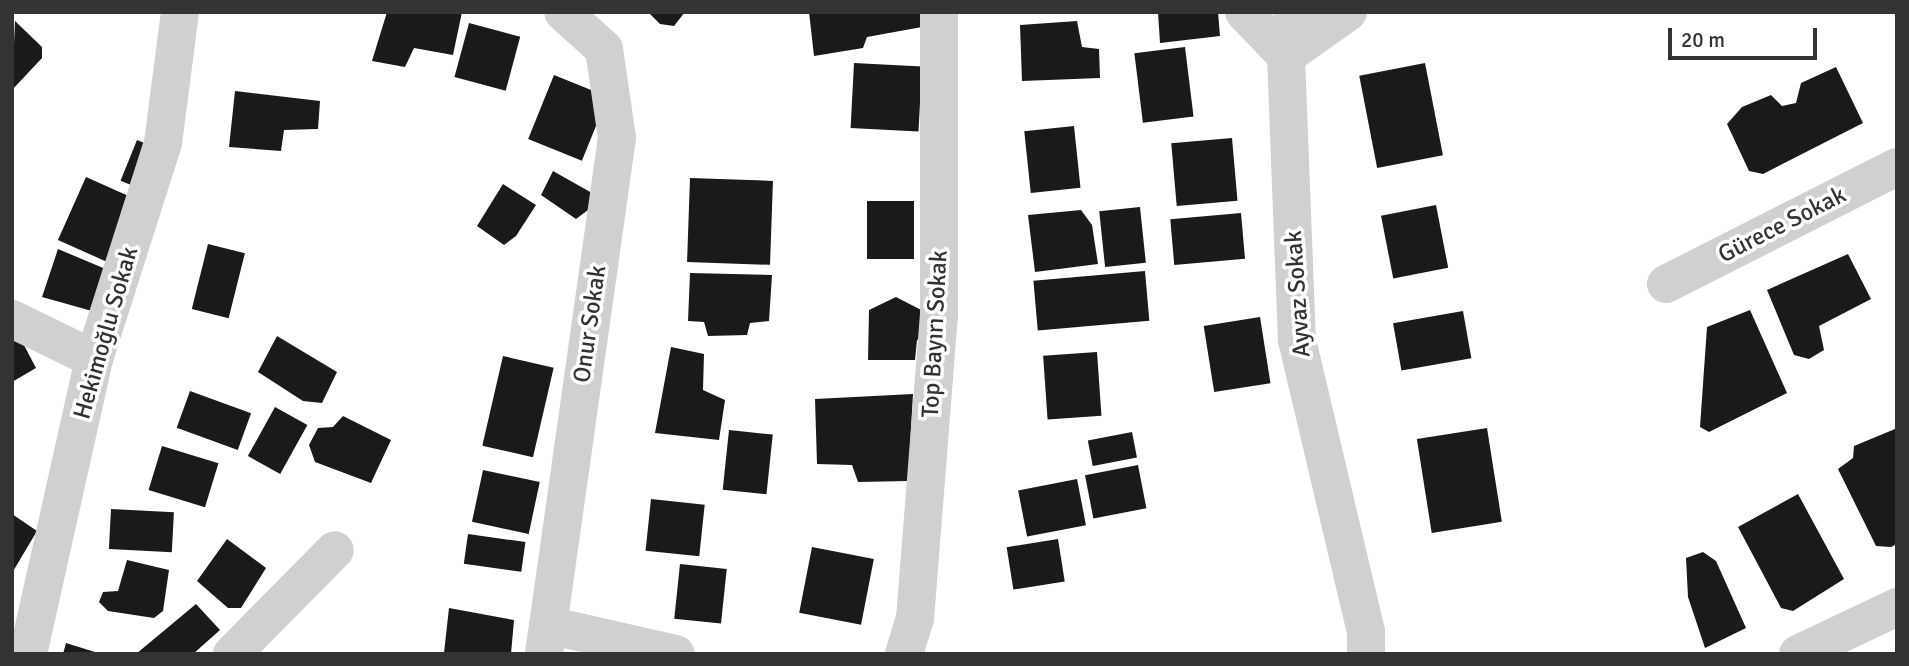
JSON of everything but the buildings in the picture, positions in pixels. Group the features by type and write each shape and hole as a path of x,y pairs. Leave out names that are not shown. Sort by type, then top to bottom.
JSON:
{"street":[{"name":"Hekimoğlu Sokak","path":"28,654 94,359 163,143 180,12"},
{"name":"Onur Sokak","path":"546,640 617,138 604,49 563,12"},
{"name":"Top Bayırı Sokak","path":"904,654 915,619 939,315 939,12"},
{"path":"1244,12 1286,56 1348,12"},
{"name":"Ayvaz Sokak","path":"1294,12 1286,56 1297,340 1366,631 1366,654"},
{"name":"Gürece Sokak","path":"1666,284 1897,167"},
{"path":"12,319 94,359"},
{"path":"232,654 335,550"},
{"path":"1798,654 1897,607"},
{"path":"546,640 676,654"}]}
